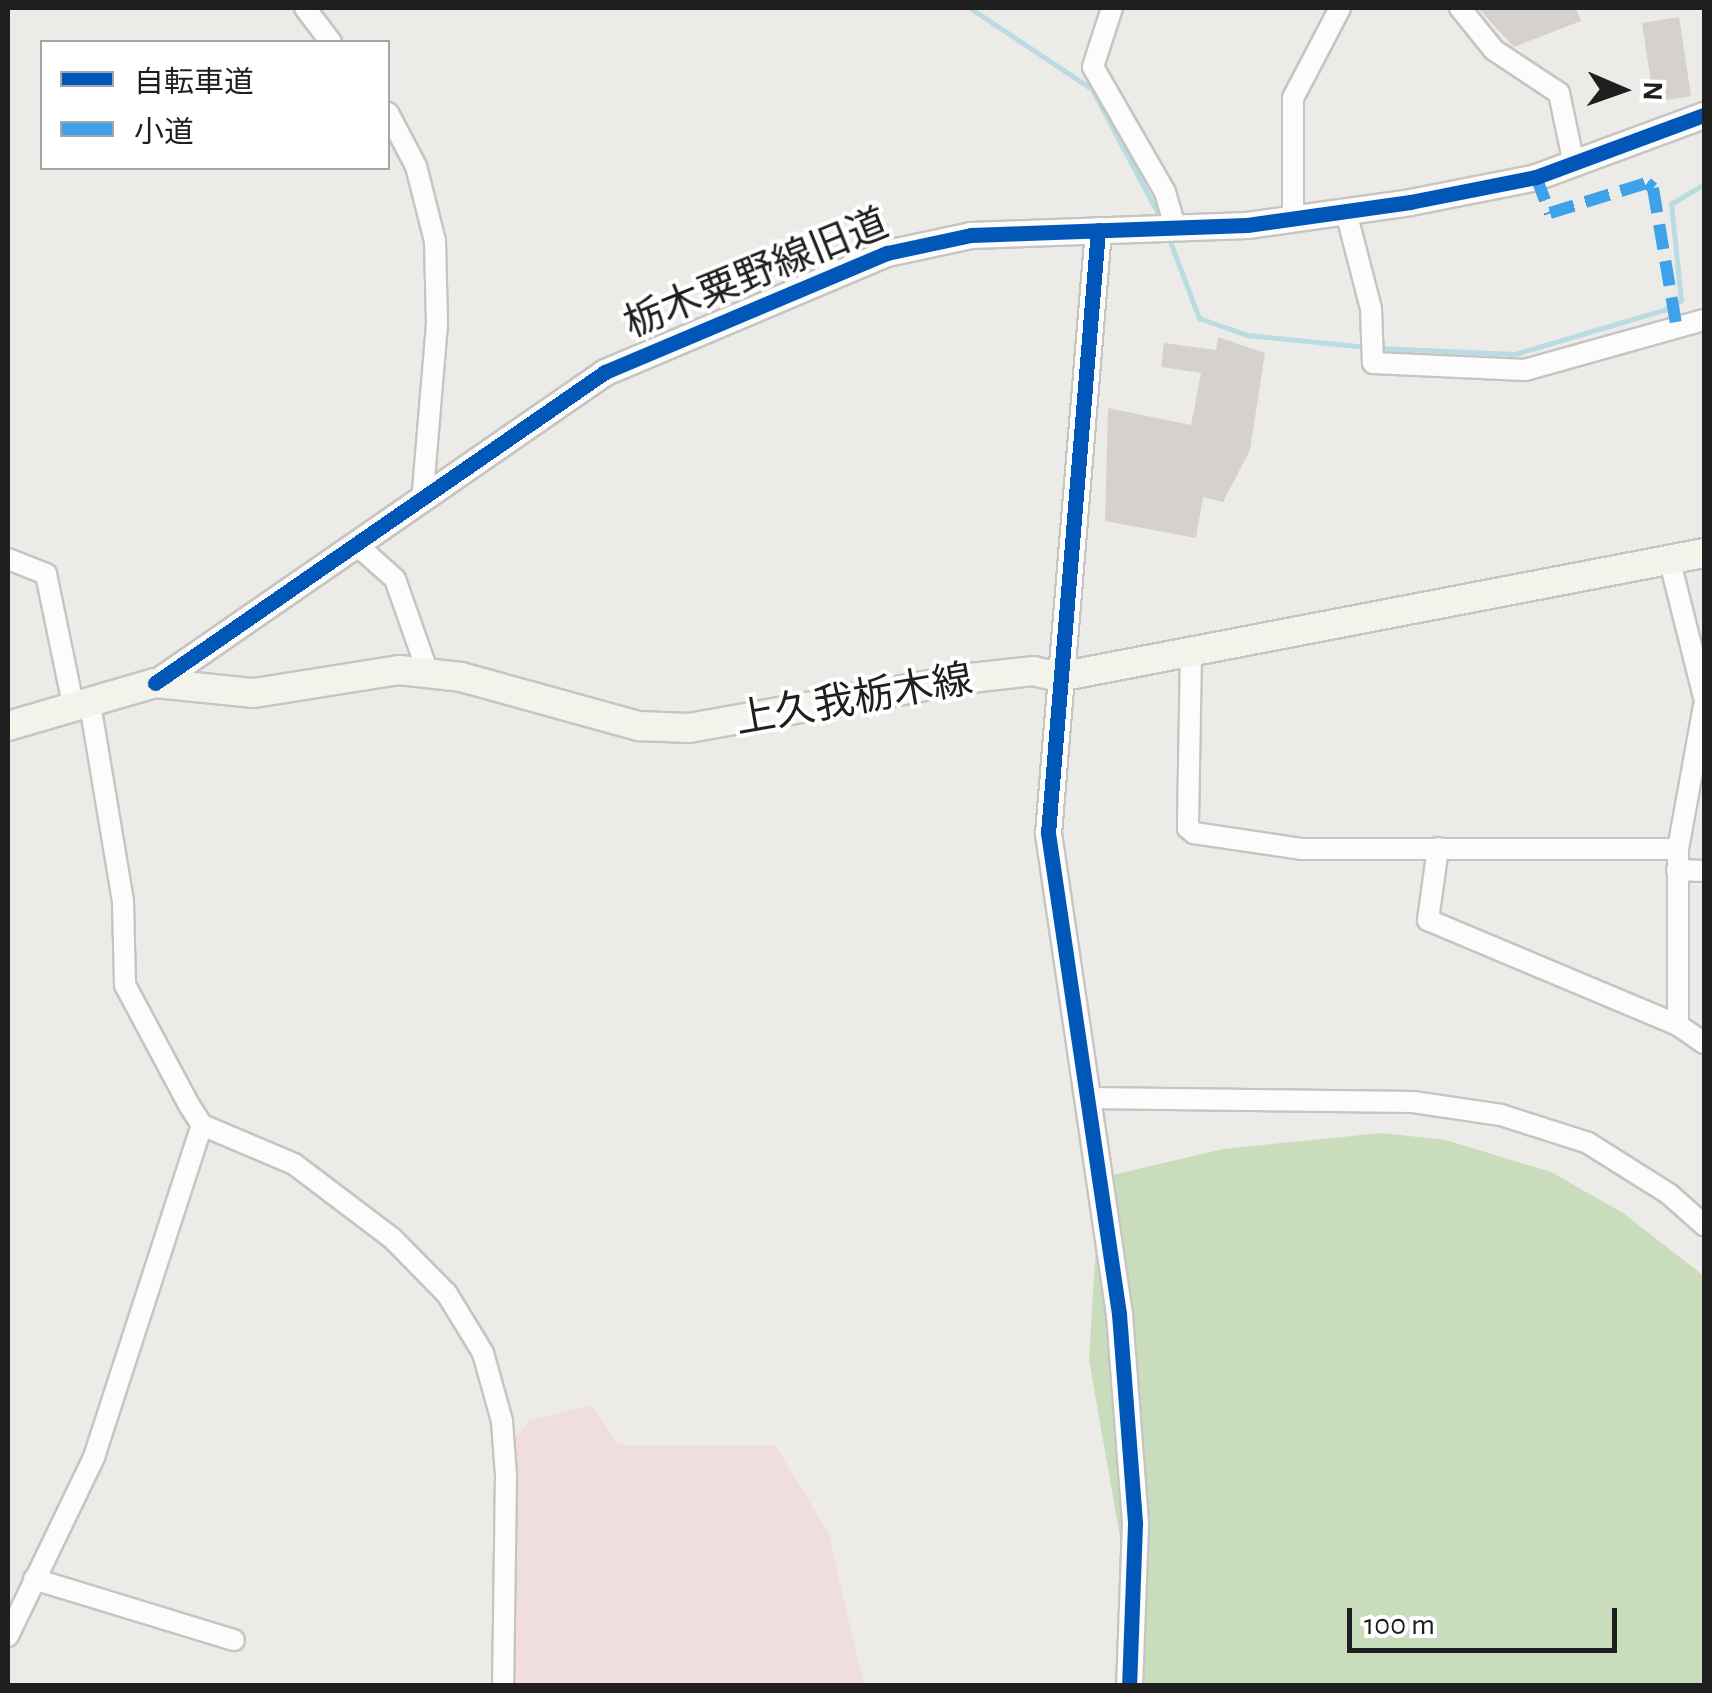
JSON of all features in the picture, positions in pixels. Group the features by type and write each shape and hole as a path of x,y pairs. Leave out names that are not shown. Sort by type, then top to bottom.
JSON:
{"main road":[{"name":"上久我栃木線","path":"8,726 155,683 254,693 368,673 427,670 639,726 689,728 972,678 1033,671 1059,677 1704,552"}],"street":[{"path":"304,8 329,40"},
{"path":"1112,8 1093,68 1166,192 1175,228"},
{"path":"1292,219 1293,98 1340,8"},
{"path":"1460,8 1494,50 1559,92 1574,164"},
{"name":"栃木粟野線旧道","path":"155,683 359,547 606,372 831,274 955,237 1175,228 1346,212 1574,164 1704,115"},
{"path":"390,117 416,166 435,241 437,324 422,502"},
{"path":"1346,212 1371,309 1373,363 1525,370 1704,320"},
{"path":"1098,230 1048,833 1119,1314 1135,1524 1130,1686"},
{"path":"359,547 396,579 427,670"},
{"path":"1669,558 1704,697"},
{"path":"8,559 46,574 82,707 123,902 125,985 202,1125 294,1164 392,1238 447,1294 483,1353 502,1421 506,1476 503,1686"},
{"path":"1190,652 1188,828 1194,833 1301,849 1438,848 1678,860 1704,870"},
{"path":"1678,1025 1678,860 1704,706"},
{"path":"1438,848 1428,920 1678,1025 1704,1043"},
{"path":"1089,1098 1413,1102 1500,1115 1622,1162 1704,1225"},
{"path":"8,1636 96,1452 202,1125"},
{"path":"34,1580 234,1640"}],"shaded area":[{"path":"592,1405 618,1445 775,1445 828,1532 864,1685 510,1685 510,1444 530,1420"}],"green space":[{"path":"1382,1133 1446,1140 1551,1172 1623,1213 1704,1276 1704,1685 1146,1685 1089,1360 1100,1178 1223,1149"}],"building":[{"path":"1478,8 1576,8 1581,21 1514,47"},
{"path":"1679,17 1691,96 1654,102 1642,23"},
{"path":"1218,337 1265,353 1250,450 1223,502 1203,497 1196,538 1105,521 1108,408 1191,425 1201,373 1161,367 1164,343 1216,350"}],"waterway":[{"path":"970,8 1092,89 1162,221"},
{"path":"1378,348 1515,354 1664,310 1681,300 1671,204 1704,184"},
{"path":"1168,236 1199,318 1247,335 1367,347"}],"marked path":[{"path":"1536,177 1550,213 1647,183 1653,188 1676,324"}],"cycle path":[{"path":"155,683 605,372 887,253 971,235 1247,225 1410,202 1536,177 1704,115"},
{"path":"1098,230 1048,833 1119,1314 1135,1524 1129,1686"}]}
